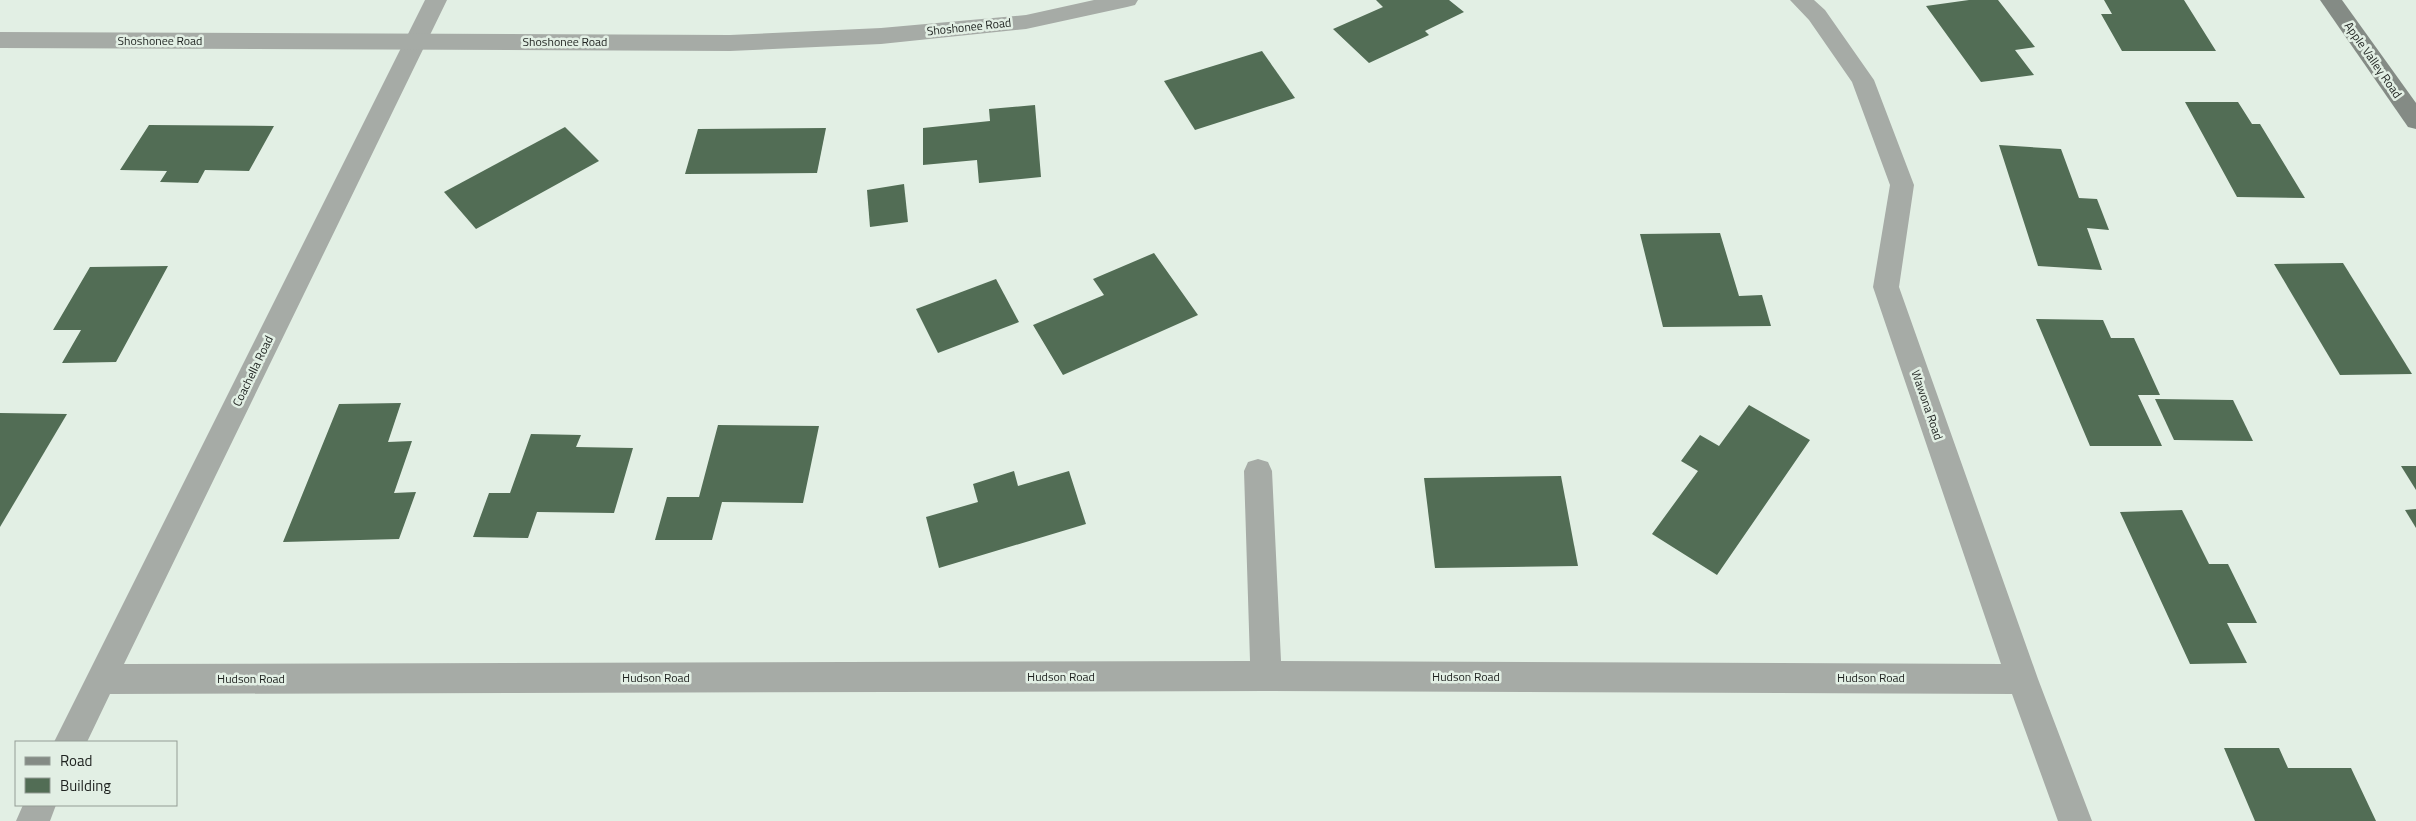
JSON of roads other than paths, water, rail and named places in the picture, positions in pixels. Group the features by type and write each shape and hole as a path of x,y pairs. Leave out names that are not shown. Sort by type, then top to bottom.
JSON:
{"main road":[{"name":"Apple Valley Road","path":"2331,0 2416,121"}],"street":[{"name":"Coachella Road","path":"70,741 436,0"},
{"name":"Shoshonee Road","path":"0,40 730,43 881,36 1026,22 1127,0"},
{"name":"Wawona Road","path":"1801,0 1817,15 1863,80 1902,185 1886,287 2022,679 2075,821"},
{"path":"1258,471 1266,676"},
{"name":"Hudson Road","path":"101,679 1266,676 2022,679"},
{"path":"33,821 40,806"}]}
